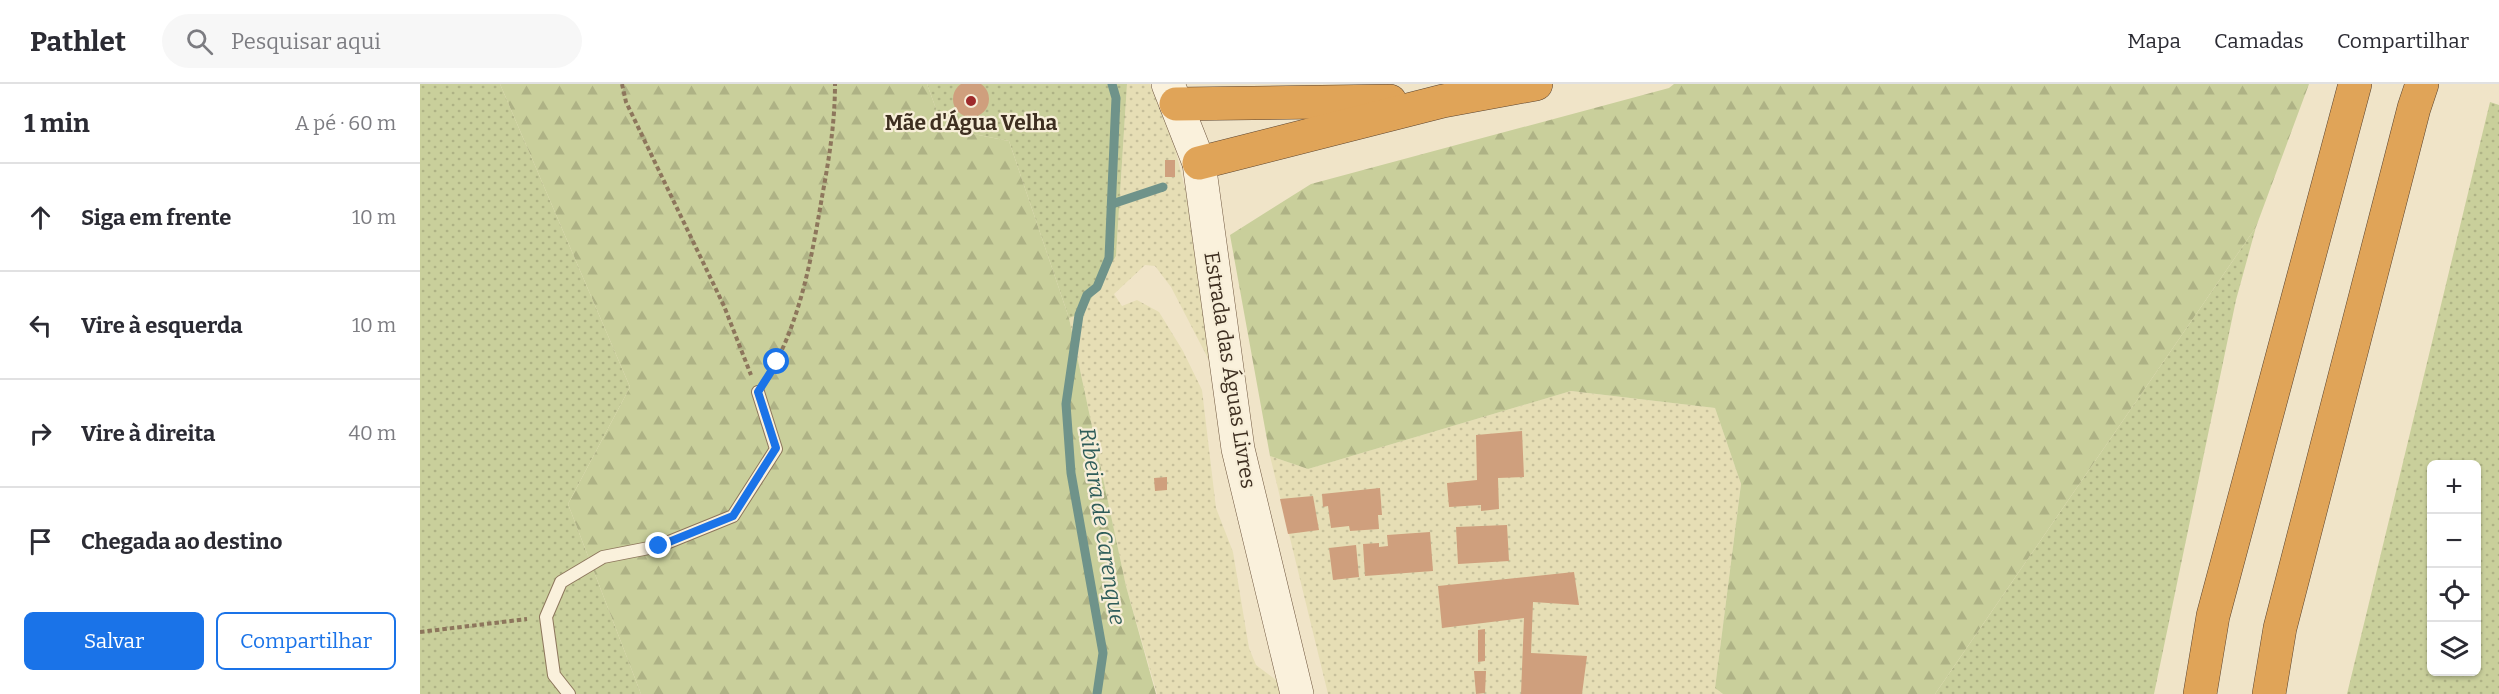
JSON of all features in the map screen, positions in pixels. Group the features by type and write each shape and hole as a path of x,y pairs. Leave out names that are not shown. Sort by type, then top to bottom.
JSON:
{"highway":[{"path":"1199,163 1443,100 1536,84"},
{"path":"2200,694 2213,616 2355,84"},
{"path":"2269,694 2280,628 2422,84"},
{"path":"1172,94 1443,100"}],"main road":[{"name":"Estrada das Águas Livres","path":"1172,94 1199,163 1238,448 1297,694"}],"lane":[{"path":"569,694 554,675 546,617 561,582 603,556 659,546 733,516 776,448 758,392"}],"path":[{"path":"622,84 626,102 724,306 758,392"},
{"path":"758,392 777,362 810,270 835,122 835,84"},
{"path":"420,632 546,617"}],"shaded area":[{"path":"1127,84 1150,84 1175,148 1187,197 1214,370 1171,287 1155,266 1145,265 1114,294 1122,306 1137,300 1159,312 1183,351 1202,390 1216,508 1233,552 1249,648 1256,665 1280,683 1283,694 1157,694 1126,586 1069,318 1083,313 1116,256"},
{"path":"1571,391 1715,408 1741,484 1715,688 1723,694 1328,694 1270,456 1308,469"}],"green space":[{"path":"420,84 500,84 630,387 568,504 641,694 420,694"},
{"path":"500,84 927,84 943,128 1009,141 1069,318 1126,586 1156,694 641,694 568,504 630,387"},
{"path":"927,84 1127,84 1116,256 1083,313 1069,318 1009,141 943,128"},
{"path":"1674,84 2309,84 2256,227 1935,694 1723,694 1715,688 1741,484 1715,408 1571,391 1308,469 1270,456 1230,235 1311,184 1669,88"},
{"path":"2490,102 2499,105 2499,694 2347,694"},
{"path":"2256,227 2236,300 2154,694 1935,694"}],"building":[{"name":"Mãe d'Água Velha","path":"971,81 983,87 989,99 983,111 971,117 959,111 953,99 959,87"},
{"path":"1165,160 1175,160 1175,177 1165,177"},
{"path":"1522,431 1524,477 1498,478 1499,509 1481,511 1481,505 1449,507 1447,483 1477,480 1476,435"},
{"path":"1167,477 1167,490 1155,491 1154,478"},
{"path":"1380,488 1382,515 1378,515 1379,529 1350,531 1349,526 1331,528 1328,506 1323,507 1322,494"},
{"path":"1313,496 1319,530 1288,534 1280,499"},
{"path":"1507,525 1509,561 1458,564 1456,527"},
{"path":"1430,532 1433,571 1365,576 1363,544 1379,543 1379,547 1388,546 1387,535"},
{"path":"1356,545 1359,577 1333,580 1329,548"},
{"path":"1574,572 1579,605 1533,602 1531,653 1587,656 1582,694 1521,694 1524,618 1442,628 1438,586"},
{"path":"1485,629 1485,661 1478,662 1478,630"},
{"path":"1474,671 1486,671 1485,693 1476,694"}],"waterway":[{"name":"Ribeira de Carenque","path":"1097,694 1103,653 1071,473 1066,404 1079,315 1087,295 1097,287 1109,258 1116,98 1112,84"},
{"path":"1112,204 1163,187"}],"place":[{"name":"Mãe d'Água Velha","path":"971,101"}],"route":[{"path":"659,546 733,516 776,448 758,392 777,362"}]}
